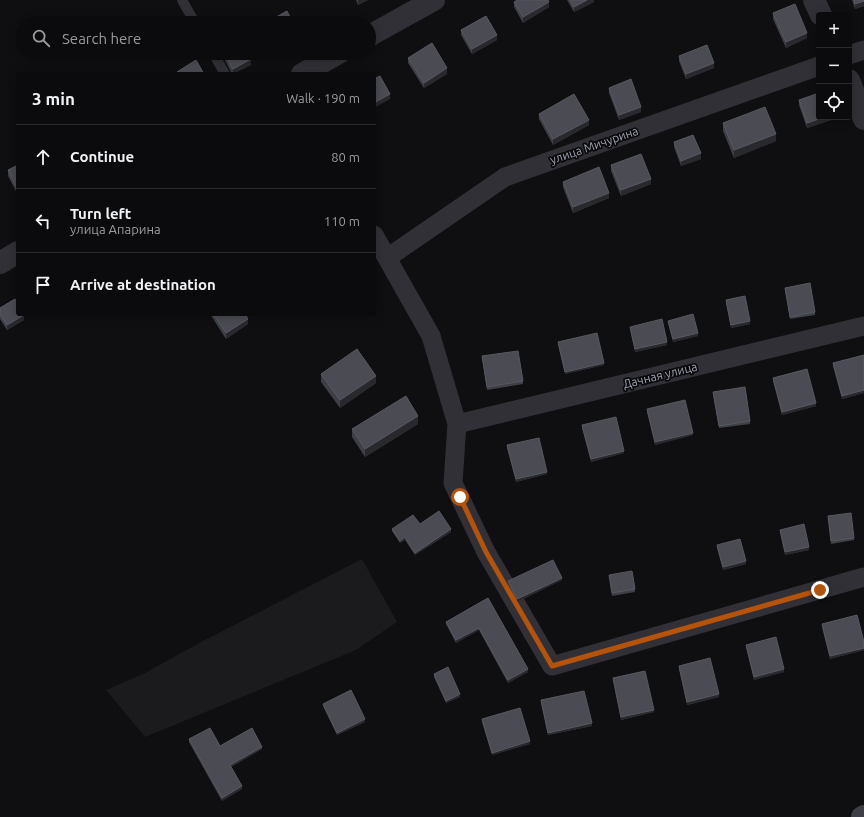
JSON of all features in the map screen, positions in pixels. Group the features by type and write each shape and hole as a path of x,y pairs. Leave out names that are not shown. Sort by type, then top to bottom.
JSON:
{"street":[{"path":"376,32 434,0"},
{"path":"814,0 820,12"},
{"path":"852,54 864,50"},
{"path":"306,72 327,60"},
{"name":"улица Мичурина","path":"387,258 505,177 816,67"},
{"path":"851,84 864,119"},
{"path":"376,239 431,336 457,424 453,483 486,552 552,666 864,577"},
{"path":"0,263 16,253"},
{"name":"Дачная улица","path":"457,424 864,326"}],"lane":[{"path":"182,0 191,16"},
{"path":"217,60 224,72"}],"shaded area":[{"path":"362,559 397,622 356,650 145,737 106,690 143,674 203,641"}],"building":[{"path":"517,0 548,0 549,2 523,17 514,2"},
{"path":"570,0 587,0 574,7"},
{"path":"854,0 864,0 864,1 855,4"},
{"path":"795,4 807,33 786,42 773,13"},
{"path":"287,11 290,16 278,16"},
{"path":"486,16 497,35 472,49 461,30"},
{"path":"432,43 447,68 424,83 408,58"},
{"path":"707,45 714,63 686,74 679,56"},
{"path":"196,60 203,72 177,72"},
{"path":"228,60 249,60 233,69"},
{"path":"380,76 390,94 376,102 376,78"},
{"path":"631,79 641,107 619,115 609,88"},
{"path":"574,94 589,120 553,139 539,114"},
{"path":"816,94 816,120 807,123 799,100"},
{"path":"765,107 776,134 734,150 723,123"},
{"path":"693,135 701,153 681,161 674,142"},
{"path":"641,154 651,179 621,190 611,165"},
{"path":"16,166 16,186 8,170"},
{"path":"599,167 609,193 573,207 563,182"},
{"path":"810,283 815,312 790,317 785,288"},
{"path":"745,296 750,321 731,325 726,300"},
{"path":"15,299 16,316 22,316 7,325 0,314 0,308"},
{"path":"693,314 698,333 673,339 668,321"},
{"path":"214,316 246,316 248,319 226,333"},
{"path":"662,319 667,342 635,349 630,327"},
{"path":"597,333 604,363 565,372 558,342"},
{"path":"357,349 376,376 340,400 321,374"},
{"path":"518,351 523,381 487,387 482,356"},
{"path":"864,355 864,390 842,396 833,363"},
{"path":"807,369 816,403 782,412 773,378"},
{"path":"745,387 750,421 719,426 713,392"},
{"path":"406,396 418,416 365,449 352,429"},
{"path":"685,400 693,433 655,442 647,409"},
{"path":"616,417 624,451 591,459 582,425"},
{"path":"539,438 547,472 516,479 507,445"},
{"path":"439,511 451,529 415,553 405,537 400,541 392,529 413,515 420,524"},
{"path":"851,513 854,538 831,541 828,516"},
{"path":"804,524 809,547 785,552 780,530"},
{"path":"740,539 746,561 723,567 717,545"},
{"path":"553,560 562,578 517,599 508,581"},
{"path":"632,571 635,589 612,593 609,575"},
{"path":"488,598 528,669 508,680 479,628 456,640 446,622"},
{"path":"857,615 864,642 864,648 830,656 822,624"},
{"path":"776,637 784,669 754,677 746,645"},
{"path":"710,658 719,694 687,702 679,666"},
{"path":"448,667 460,694 446,701 434,674"},
{"path":"645,671 654,710 621,717 613,678"},
{"path":"351,690 365,719 337,733 323,704"},
{"path":"584,691 592,723 548,733 541,700"},
{"path":"520,708 530,741 492,753 482,719"},
{"path":"210,728 220,746 252,728 262,747 230,765 242,786 222,798 189,739"}],"route":[{"path":"460,497 486,552 552,666 820,590"}]}
